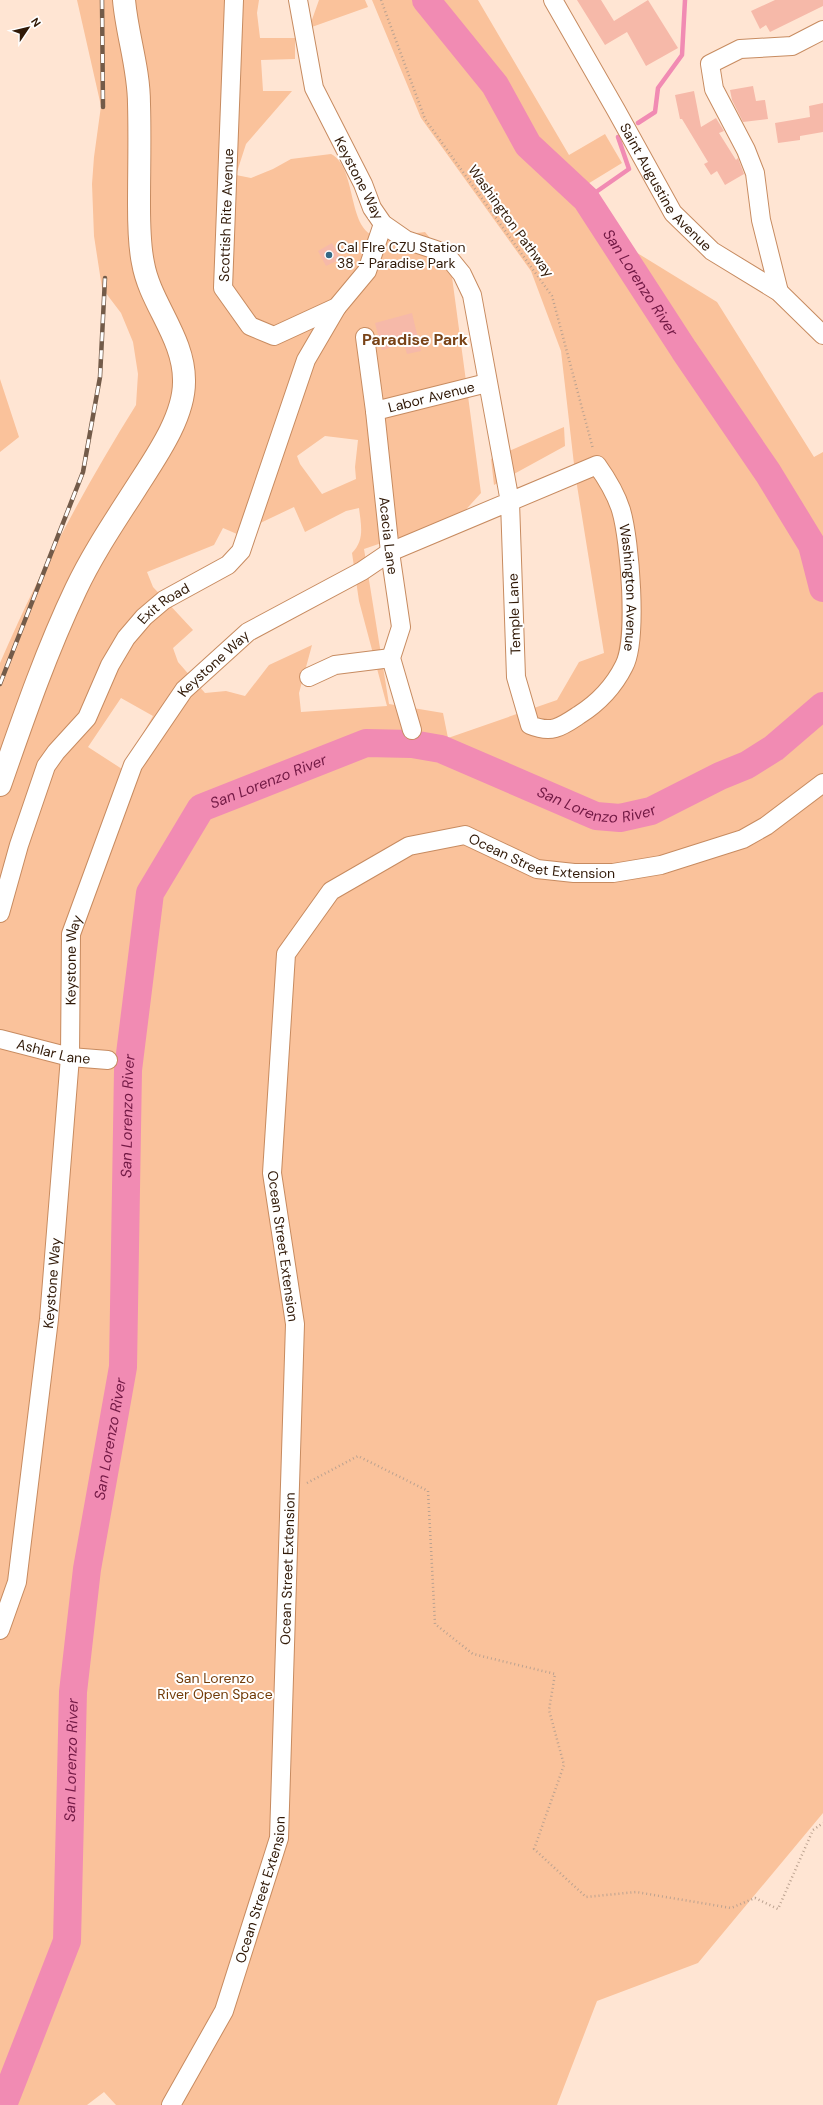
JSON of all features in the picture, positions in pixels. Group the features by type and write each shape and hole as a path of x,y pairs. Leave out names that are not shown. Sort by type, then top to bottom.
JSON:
{"main road":[{"path":"0,785 54,638 77,587 102,542 157,455 170,430 179,407 184,382 180,357 172,333 149,284 143,264 140,236 139,103 137,74 124,0"}],"street":[{"name":"Scottish Rite Avenue","path":"234,0 223,288 250,326 274,336 337,307 367,271 383,224"},
{"name":"Keystone Way","path":"298,0 314,88 363,184 372,208 383,224 406,240 444,253 462,274 472,295 510,502"},
{"name":"Saint Augustine Avenue","path":"553,0 673,213 712,251 779,292 823,335"},
{"path":"779,292 761,220 755,173 746,150 714,89 710,64 740,49 792,46 823,30"},
{"name":"Exit Road","path":"0,913 19,845 46,766 56,752 87,718 110,665 126,638 144,617 164,600 228,565 241,551 306,360 337,307"},
{"name":"Acacia Lane","path":"365,337 375,411 390,552 401,627 391,658"},
{"name":"Labor Avenue","path":"375,411 487,383"},
{"name":"Keystone Way","path":"0,1630 17,1582 49,1319 70,1057 71,934 133,766 184,690 248,632 362,571 390,552 597,465"},
{"name":"Washington Avenue","path":"530,725 541,730 558,728 592,707 613,684 625,665 632,635 628,541 621,510 609,482 597,465"},
{"name":"Temple Lane","path":"510,502 516,677 530,725"},
{"path":"310,676 335,665 391,658 412,730"},
{"name":"Ocean Street Extension","path":"171,2105 224,2011 279,1838 294,1324 272,1173 286,954 331,891 409,846 465,835 538,869 574,873 613,873 661,865 743,839 766,826 823,783"},
{"name":"Ashlar Lane","path":"0,1039 70,1057 108,1060"}],"path":[{"name":"Washington Pathway","path":"381,0 425,119 552,296 597,465"},
{"path":"290,1492 358,1456 428,1491 435,1624 473,1654 555,1674 550,1710 564,1765 534,1849 586,1897 636,1892 730,1908 755,1898 778,1909 813,1830 823,1823"}],"green space":[{"name":"San Lorenzo River Open Space","path":"77,0 259,0 257,13 260,38 295,38 295,59 261,60 263,91 292,91 246,144 236,175 251,178 273,169 291,159 331,154 339,161 345,171 360,222 366,231 375,236 392,236 425,232 450,262 481,493 461,515 400,540 399,537 364,549 389,704 443,713 448,738 557,700 579,662 604,653 575,473 561,351 531,271 421,118 372,0 478,0 569,155 605,134 622,163 586,185 621,243 717,302 814,457 823,452 823,1813 698,1963 597,2001 557,2105 116,2105 104,2092 87,2105 0,2105 0,663 30,596 63,531 80,499 136,405 138,374 133,342 121,313 102,288 94,236 92,184 101,106","holes":["325,436 358,440 355,467 356,479 322,494 300,464 297,456","294,507 305,532 346,511 359,508 361,532 359,543 352,553 359,601 387,706 301,712 299,693 312,645 269,665 245,696 226,691 205,693 178,662 173,648 193,630 153,587 147,572 214,545 223,528 237,534","121,698 153,716 122,769 88,747"]},
{"path":"319,0 365,0 368,7 309,28"},
{"path":"0,379 19,437 0,452"},
{"path":"564,427 565,446 494,485 491,459"}],"building":[{"path":"577,0 601,0 614,21 648,0 678,48 646,66 627,32 605,45"},
{"path":"775,0 823,0 823,6 770,32 766,25 760,29 751,11"},
{"path":"753,86 756,101 765,100 768,119 743,122 732,100 730,90"},
{"path":"694,91 701,127 716,118 724,131 719,133 736,160 738,158 744,174 725,185 717,171 711,175 704,164 708,162 682,119 680,119 675,95"},
{"path":"823,103 823,132 800,136 800,140 778,143 775,123 810,117 809,106"},
{"name":"Cal FIre CZU Station 38 - Paradise Park","path":"332,243 341,259 326,266 318,251"},
{"path":"412,313 421,351 407,354 404,344 382,350 375,323"}],"waterway":[{"name":"San Lorenzo River","path":"426,0 495,85 528,145 586,199 684,350 768,473 812,545 823,588"},
{"path":"638,123 655,112 658,88 682,55 685,0"},
{"path":"586,199 629,169 618,137"},
{"name":"San Lorenzo River","path":"3,2105 67,1941 73,1692 87,1569 123,1367 128,1070 150,893 201,808 366,743 412,744 441,749 596,816 620,818 651,811 720,776 747,765 774,748 823,706"}],"railway":[{"path":"102,0 103,107"},
{"path":"0,684 83,472 100,377 105,278"}],"place":[{"name":"Cal FIre CZU Station 38 - Paradise Park","path":"329,255"}],"district":[{"name":"Paradise Park","path":"415,339"}]}
